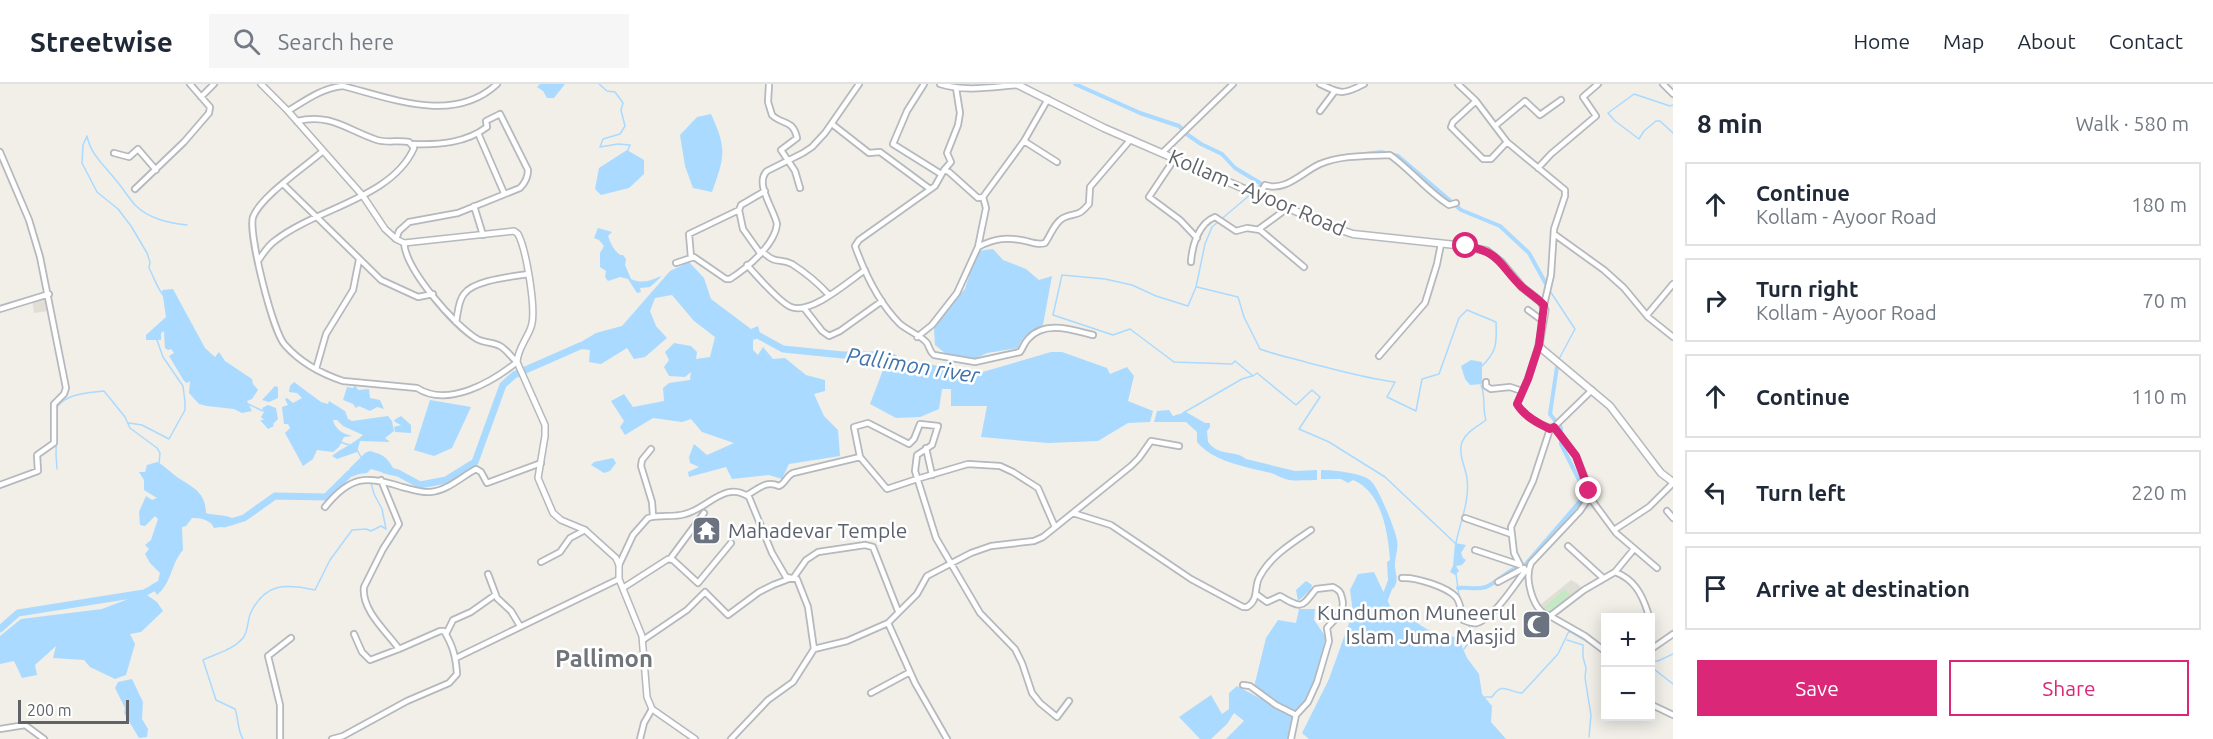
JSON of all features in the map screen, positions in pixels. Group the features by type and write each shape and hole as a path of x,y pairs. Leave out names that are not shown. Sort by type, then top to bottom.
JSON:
{"main road":[{"name":"Kollam - Ayoor Road","path":"1017,84 1131,139 1332,227 1353,234 1478,248 1487,251 1501,262 1522,287 1544,305"},
{"path":"1544,305 1539,345 1610,406 1661,473 1673,483"}],"street":[{"path":"135,189 184,142 209,113 210,107 190,84"},
{"path":"201,97 214,84"},
{"path":"261,84 288,111 363,196 385,229 396,239 404,243 514,231 518,234 534,312 532,326 518,354 517,363 476,387 452,394 426,393 417,388 343,381 316,369 294,354 279,337 252,232 254,216 266,199 323,152"},
{"path":"288,111 331,87 343,86 430,106 455,105 475,100 497,84"},
{"path":"769,84 768,102 772,116 789,124 797,136 781,149 795,171 800,188"},
{"path":"676,263 691,257 696,258 728,280 761,252 773,238 777,224 762,179 764,172 812,147 832,124 859,84"},
{"path":"924,84 907,111 893,144 943,172 950,172 978,198 983,197 1024,141 1048,99"},
{"path":"940,84 956,88 995,88 1017,84"},
{"path":"1162,153 1233,84"},
{"path":"1320,84 1346,93 1364,84"},
{"path":"1458,84 1476,101 1507,142 1562,186 1566,193 1554,234 1551,275 1544,305"},
{"path":"1538,168 1596,116 1583,97 1598,84"},
{"path":"1663,84 1673,94"},
{"path":"956,88 960,113 958,125 947,153 951,162 937,184 856,243 855,249 882,301 894,317 926,342 930,352 934,355 967,362 1020,352 1033,335 1050,328 1058,327 1093,335"},
{"path":"1320,111 1335,91"},
{"path":"1495,126 1525,101 1540,115 1561,100"},
{"path":"1476,101 1453,122 1451,127 1483,159 1491,159 1507,142"},
{"path":"297,121 315,117 347,125 378,140 438,145 478,133 487,126 486,121 500,114 528,170 523,185 458,213 409,222 399,231 396,239"},
{"path":"832,124 869,153 876,150 880,152 930,189"},
{"path":"478,133 504,193"},
{"path":"978,247 992,240 1006,237 1039,244 1046,243 1059,222 1080,214 1089,204 1090,188 1131,139"},
{"path":"1024,141 1057,162"},
{"path":"258,261 275,240 363,196 384,182 405,163 414,148 413,144"},
{"path":"114,153 129,156 139,150 156,170"},
{"path":"0,153 29,220 49,294 66,388 64,394 54,404 54,443 37,455 38,471 0,485"},
{"path":"1260,194 1265,185 1273,188 1282,186 1320,164 1337,159 1390,155 1410,170 1441,200 1449,205 1456,203"},
{"path":"1175,158 1149,197 1180,220 1197,238"},
{"path":"283,184 381,280 418,297 433,294"},
{"path":"765,191 741,205 739,210 743,229 761,252 771,260 790,264 808,274 829,295"},
{"path":"917,337 932,325 957,293 978,247 986,208 983,197"},
{"path":"474,206 483,235"},
{"path":"1259,229 1289,207"},
{"path":"691,257 689,234 739,210"},
{"path":"1191,262 1202,226 1210,219 1218,217 1229,228 1236,231 1247,228 1259,229 1266,233 1304,267"},
{"path":"1554,234 1604,270 1624,288 1647,315 1672,335"},
{"path":"404,243 407,259 414,271 456,322 478,339 500,346 517,363 545,425 542,463 538,478 553,513 561,520 585,530 616,558 620,579 643,640 647,697 652,709 695,739"},
{"path":"1379,356 1425,303 1441,244"},
{"path":"316,369 326,334 353,290 359,260"},
{"path":"747,265 787,304 797,308 815,304 865,270"},
{"path":"456,322 460,301 469,289 482,283 528,274"},
{"path":"1647,315 1673,284"},
{"path":"0,309 49,294"},
{"path":"804,308 822,331 829,336 840,331 882,301"},
{"path":"1528,310 1543,321"},
{"path":"1498,582 1531,563 1580,511 1588,495 1587,483 1576,456 1560,435 1552,428 1538,423 1520,409 1517,401 1528,379 1539,345"},
{"path":"1486,382 1486,386 1491,389 1510,387 1522,391"},
{"path":"1592,390 1552,428 1533,481 1513,521 1511,534 1514,553 1542,612 1585,636 1601,649"},
{"path":"1055,527 1041,492 1035,485 999,466 968,464 917,479 887,489 860,457 854,427 864,424 882,429 909,444 914,439 920,424 938,426 933,443 917,455 914,468 917,479 930,522 936,538 980,613 1015,649 1032,693 1040,703 1057,717 1069,701"},
{"path":"814,649 847,641 888,623 917,594 927,576 970,553 991,546 1034,541 1131,466 1151,441 1179,446"},
{"path":"926,448 932,475"},
{"path":"651,449 641,463 652,502 653,516"},
{"path":"619,565 633,535 643,522 653,516 680,516 699,510 720,494 729,492 747,495 763,484 783,484 793,473 860,457"},
{"path":"325,507 341,489 357,480 381,480 421,492 430,492 476,470 481,472 487,483 542,463"},
{"path":"381,480 399,524 380,554 363,593 368,607 399,649"},
{"path":"1614,530 1649,507 1673,483"},
{"path":"731,739 768,700 793,682 814,649 808,607 797,579 786,577 779,566 747,495"},
{"path":"1588,495 1614,530 1657,568"},
{"path":"1667,511 1673,518"},
{"path":"623,588 670,559 704,513"},
{"path":"1073,513 1111,525 1191,579 1235,604 1247,607 1256,594 1257,582 1263,570 1287,546 1311,530"},
{"path":"1466,519 1511,534"},
{"path":"541,562 560,552 570,538 585,530"},
{"path":"670,559 698,583 731,543"},
{"path":"643,640 687,610 705,592 728,615 759,592 794,577 806,560 818,552 870,545 898,611"},
{"path":"1568,546 1603,578"},
{"path":"1551,616 1614,572 1634,549"},
{"path":"1475,550 1523,568"},
{"path":"1402,578 1414,578 1454,595 1460,604 1462,619 1472,623 1481,621 1489,615 1523,568"},
{"path":"1614,572 1623,575 1638,589 1648,613"},
{"path":"488,574 495,595 511,611 520,626"},
{"path":"456,658 620,579"},
{"path":"1256,594 1267,602 1280,596 1302,605 1316,589 1333,587 1341,595 1344,606 1339,616 1327,628 1329,641 1317,682 1308,702 1296,715 1294,738"},
{"path":"446,634 453,620 471,612 495,595"},
{"path":"888,623 910,672 947,739"},
{"path":"332,739 343,736 407,701 453,681 457,674 453,646 444,631 370,660 362,652 354,634"},
{"path":"1655,647 1673,634"},
{"path":"280,739 280,705 268,656 291,638"},
{"path":"871,693 910,672"},
{"path":"1243,685 1250,686 1276,705 1296,715"},
{"path":"1655,706 1673,715"},
{"path":"640,739 644,723 652,709"},
{"path":"0,729 25,725 44,739"}],"shaded area":[{"path":"45,297 48,311 34,313 32,300"},
{"path":"1571,580 1583,590 1549,615 1546,613 1540,605"}],"green space":[{"path":"1565,589 1572,597 1550,613 1544,607"}],"water":[{"path":"540,84 565,84 554,98 547,98 537,87"},
{"path":"711,114 722,145 722,161 712,192 693,188 685,166 680,135 697,117"},
{"path":"627,150 644,160 644,174 629,188 601,195 595,189 599,168"},
{"path":"598,228 612,232 608,236 609,239 616,251 626,259 625,265 631,279 642,282 661,276 660,278 650,287 640,288 641,292 637,293 628,279 620,277 608,281 605,277 606,271 600,267 600,253 604,246 594,238"},
{"path":"993,249 1003,260 1026,269 1039,280 1052,276 1043,325 1028,334 1018,348 987,353 975,359 946,354 935,345 934,329 951,304 965,289 977,251"},
{"path":"689,262 704,278 711,299 751,329 758,326 761,337 753,340 753,350 758,355 763,347 773,359 785,358 806,375 825,380 825,391 814,394 824,416 838,430 840,456 789,464 782,479 769,475 732,479 726,467 689,477 688,472 699,467 690,463 689,457 694,444 707,455 734,443 702,432 691,419 682,422 653,418 625,435 620,427 624,421 611,401 624,394 633,407 664,401 663,388 669,383 690,380 691,372 685,377 669,376 664,367 669,360 665,352 674,343 691,346 697,352 696,359 710,357 715,337 694,321 672,295 655,298 650,311 656,326 667,338 645,357 634,359 627,348 601,364 589,362 590,350 571,348 596,333 622,326 670,271"},
{"path":"173,289 205,348 215,357 219,352 225,361 252,379 258,390 252,399 247,401 252,411 242,413 234,409 199,404 189,393 190,381 187,383 184,381 169,356 174,353 171,349 165,348 164,331 161,333 161,340 146,340 146,335 166,317 162,290"},
{"path":"1051,352 1062,352 1107,368 1110,374 1127,367 1134,376 1128,401 1153,411 1150,422 1128,423 1098,441 1048,443 981,437 987,406 951,406 951,389 942,389 939,409 920,417 896,418 870,404 888,357 979,373"},
{"path":"1471,360 1482,362 1482,384 1470,385 1465,379 1461,366"},
{"path":"294,382 321,402 328,404 329,401 345,411 348,419 352,421 388,416 392,421 394,431 385,438 390,442 360,441 357,452 337,459 332,456 363,435 333,420 340,431 352,436 344,437 339,447 333,452 317,450 313,459 303,466 285,433 290,428 288,424 284,424 282,407 288,405 285,399 287,398 293,403 302,398 297,393 289,392"},
{"path":"355,385 358,390 369,389 370,398 380,400 384,409 377,407 370,411 359,406 356,408 353,404 343,400 347,387 353,388"},
{"path":"275,386 278,387 278,398 269,402 262,400"},
{"path":"430,400 471,407 452,448 434,456 414,450"},
{"path":"268,405 276,408 278,419 273,424 274,426 268,429 260,420 264,420 261,417 264,412 262,408"},
{"path":"1169,410 1173,416 1186,412 1205,423 1210,423 1207,431 1208,442 1218,450 1295,471 1317,470 1317,480 1284,479 1221,459 1197,442 1197,432 1186,422 1154,422 1157,411"},
{"path":"401,416 411,425 411,433 395,432 394,427 401,425 394,420"},
{"path":"370,451 389,461 393,468 391,475 371,469 367,473 350,475 349,469"},
{"path":"613,458 616,463 610,471 604,473 591,465 594,462"},
{"path":"157,462 201,495 206,513 232,518 234,525 214,528 207,521 192,518 186,526 182,527 183,550 166,584 157,595 151,585 158,581 160,573 145,554 149,549 145,545 151,540 158,519 155,516 145,526 140,525 139,512 146,496 152,500 157,498 144,490 144,480 139,472 145,472 147,465"},
{"path":"1321,470 1360,475 1370,480 1377,490 1397,540 1395,564 1397,581 1393,589 1388,580 1387,562 1390,560 1385,526 1377,503 1363,486 1353,480 1348,483 1341,479 1321,479"},
{"path":"1455,543 1466,545 1461,553 1466,560 1462,565 1456,566 1459,571 1455,575 1450,572 1453,566"},
{"path":"1374,572 1390,606 1428,630 1458,637 1467,658 1479,674 1482,694 1492,706 1491,722 1506,739 1309,739 1302,733 1329,679 1353,612 1350,590 1358,574"},
{"path":"1306,581 1312,585 1311,590 1298,601 1296,590"},
{"path":"144,593 157,602 163,611 141,632 130,634 135,644 126,675 115,679 90,667 84,660 53,658 56,646 35,665 37,675 22,678 14,661 0,664 0,636 21,619 102,609"},
{"path":"1299,609 1315,609 1314,620 1326,637 1312,688 1302,706 1295,713 1254,687 1266,638 1278,620 1296,623"},
{"path":"132,679 143,702 142,719 148,729 147,737 139,738 124,713 125,708 115,688 118,682"},
{"path":"1237,686 1293,716 1288,739 1226,739 1244,721 1234,713 1227,724 1211,739 1200,739 1179,717 1211,695 1222,714 1229,709 1229,693"}],"waterway":[{"path":"599,84 607,91 615,92 623,103 621,110 625,126 620,134 603,139 600,147 630,145 628,150"},
{"path":"1075,84 1140,113 1179,126 1201,144 1222,154 1235,168 1265,186"},
{"path":"1673,105 1634,94 1608,113 1639,139 1644,131 1656,121 1660,121 1673,133"},
{"path":"163,295 149,268 147,253 131,226 118,209 97,192 82,163 83,145 87,136 94,154 135,205 153,217 187,225"},
{"path":"1366,154 1381,152 1398,156 1461,210 1500,226 1529,253 1546,284"},
{"path":"1256,189 1261,184"},
{"path":"1251,194 1212,227 1205,244 1196,287 1188,306 1156,296 1132,285 1105,279 1062,275 1053,315 1113,335 1130,329 1174,362 1232,364 1235,361 1253,376 1257,373 1296,405 1312,390 1320,397 1299,429 1329,442 1385,477 1455,543"},
{"path":"1197,287 1238,297 1244,317 1260,349 1352,374 1395,382 1387,397 1416,411 1422,379 1439,374 1459,318 1467,310 1496,322 1495,347 1480,368"},
{"path":"1550,291 1575,329 1559,359"},
{"name":"Pallimon river","path":"754,333 783,349 894,358"},
{"path":"129,423 142,425 169,439 185,410 183,386 163,357 157,340"},
{"name":"Pallimon river","path":"385,470 398,473 420,485 446,480 475,462 503,385 514,375 580,346"},
{"path":"1458,588 1486,587 1515,568 1525,565 1582,499 1580,482 1561,444 1561,428 1550,414 1557,367"},
{"path":"1183,413 1242,379 1252,376"},
{"path":"1456,543 1468,487 1462,460 1462,442 1469,432 1486,420 1481,385"},
{"path":"57,469 57,407 72,396 104,391 125,417 130,428 157,448 160,453 159,464"},
{"path":"248,404 263,411"},
{"path":"340,442 349,445"},
{"path":"356,448 361,457"},
{"name":"Pallimon river","path":"224,524 244,518 275,496 326,497 349,474 357,471"},
{"path":"243,739 235,709 216,700 203,660 230,648 243,638 251,612 263,595 270,590 286,586 315,590 330,560 352,530 371,531 381,526 386,529 382,509 371,483"},
{"path":"1456,574 1459,596"},
{"name":"Pallimon river","path":"1383,603 1393,577"},
{"name":"Pallimon river","path":"0,629 18,613 144,593 159,585"},
{"path":"1463,609 1467,619"},
{"path":"1464,649 1467,645 1476,642 1468,623"},
{"path":"1485,697 1492,697 1502,688 1522,693 1558,654 1569,631 1593,645"},
{"path":"1567,640 1583,645 1591,715 1589,737"},
{"path":"1655,661 1673,654"},
{"path":"1651,667 1673,684"}],"place":[{"name":"Mahadevar Temple","path":"707,531"},
{"name":"Kundumon Muneerul Islam Juma Masjid","path":"1537,625"}],"district":[{"name":"Pallimon","path":"604,659"}],"route":[{"path":"1466,246 1478,248 1493,255 1522,287 1544,305 1539,345 1517,404 1523,412 1538,423 1550,429 1554,427 1562,436 1576,456 1589,491"}]}
